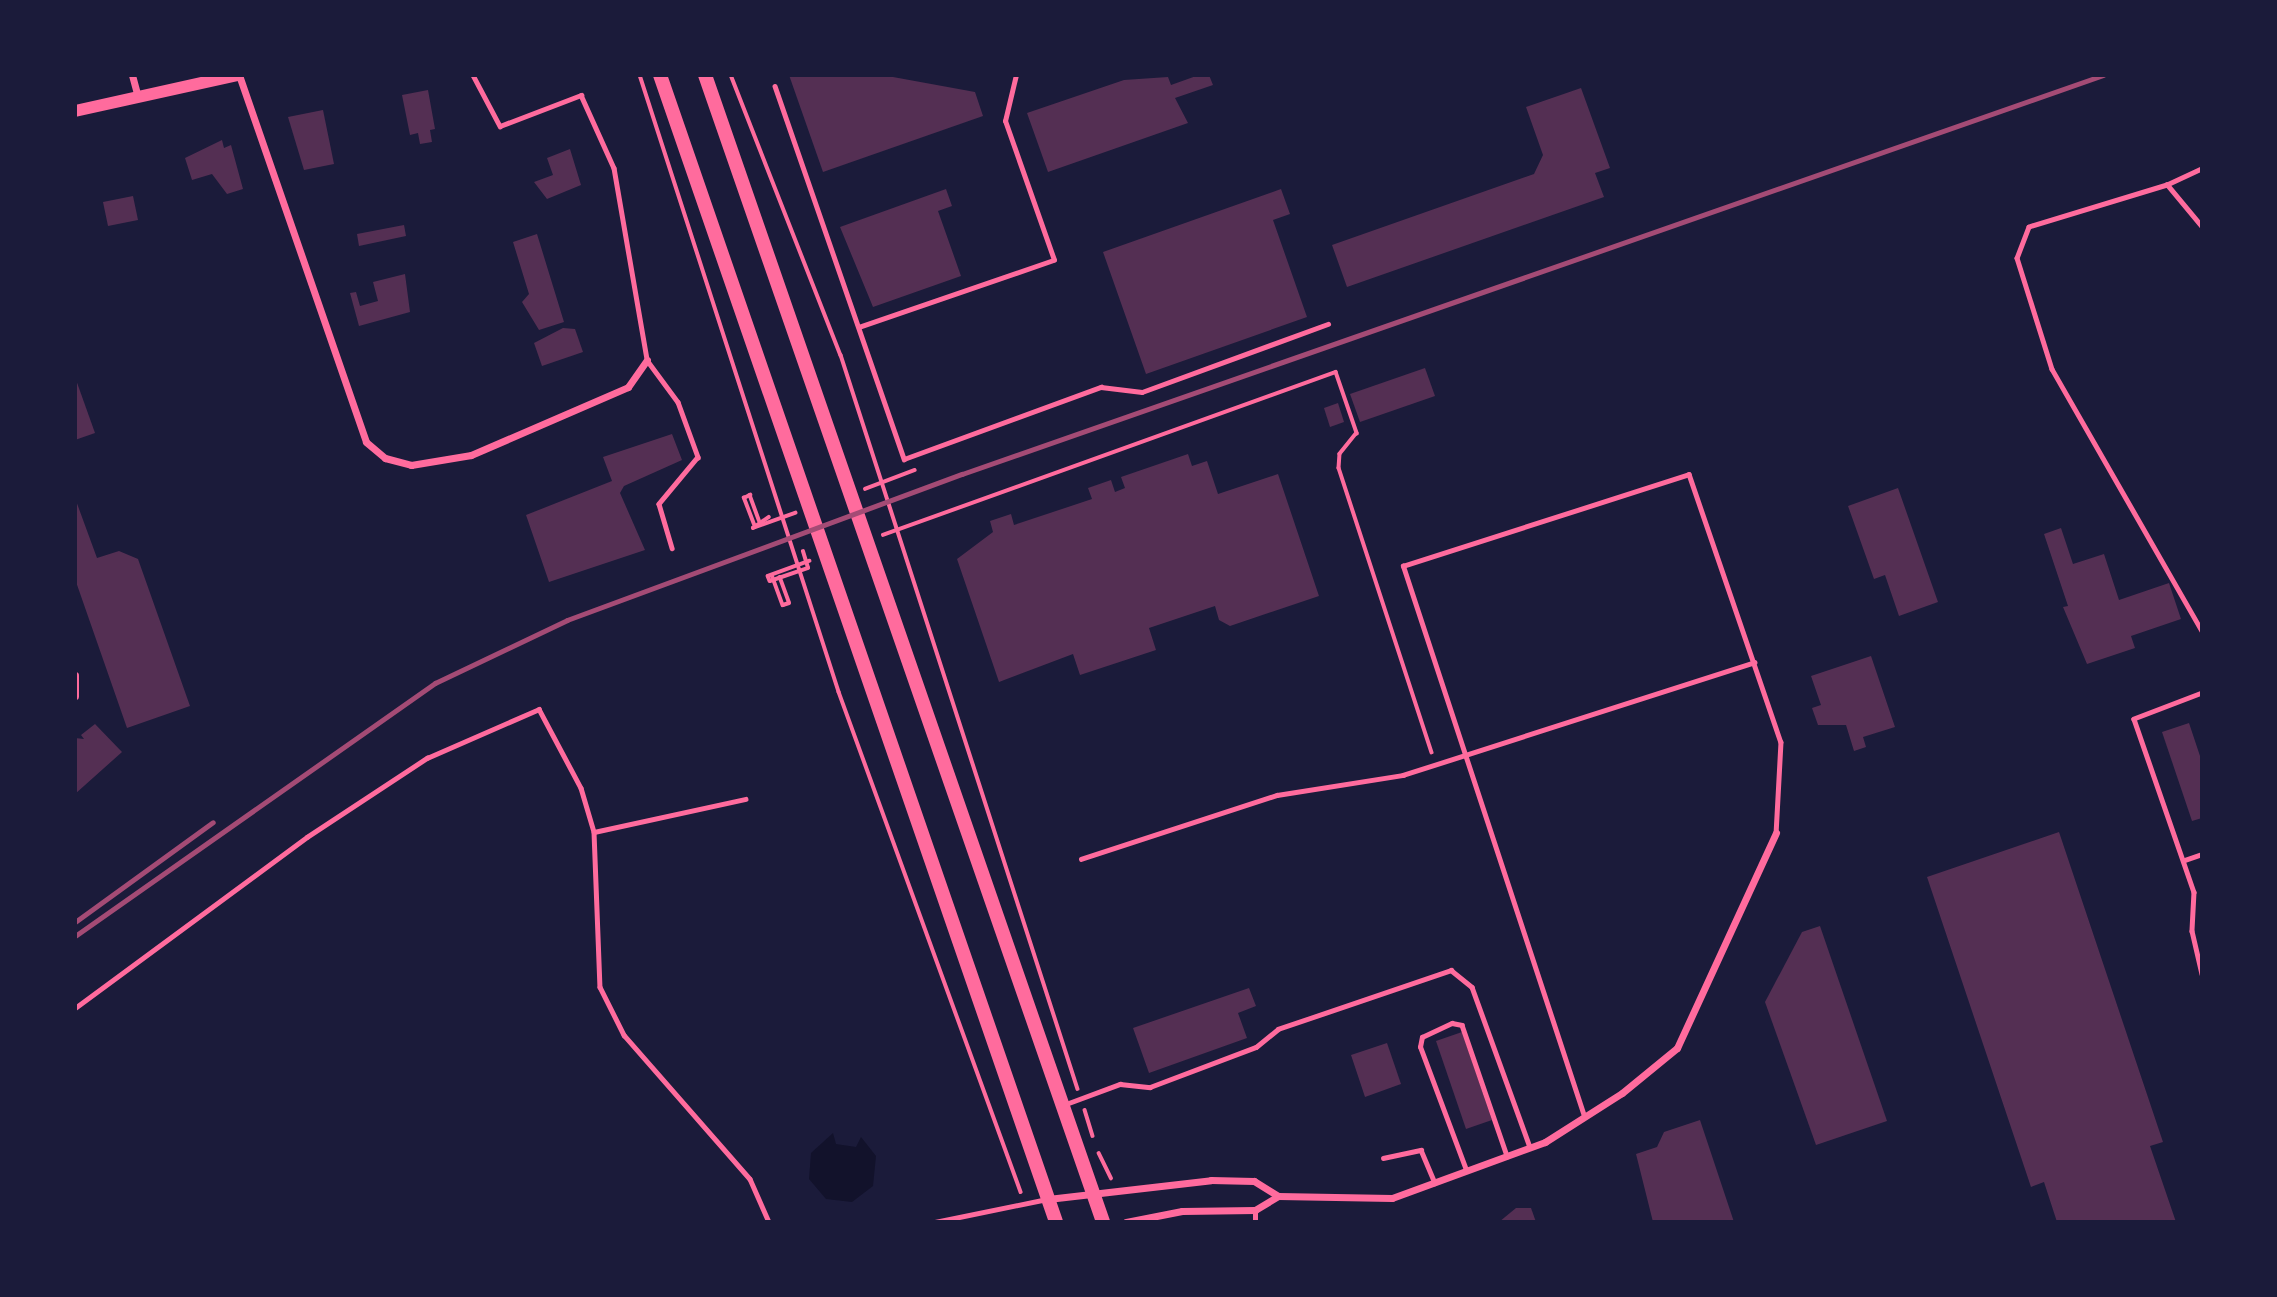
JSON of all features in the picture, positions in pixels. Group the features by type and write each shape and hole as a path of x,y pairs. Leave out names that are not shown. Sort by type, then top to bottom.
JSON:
{"main road":[{"path":"660,75 1056,1222"},
{"path":"705,75 1103,1222"}],"street":[{"path":"132,75 138,97"},
{"path":"75,111 239,75 366,442 385,458 411,465 471,455 628,387 647,360"},
{"path":"75,675 75,696"},
{"path":"1048,1199 1254,1181 1278,1196 1392,1198 1530,1147 1585,1117 1677,1048 1776,833"},
{"path":"1126,1222 1182,1210 1255,1210 1278,1196"}],"lane":[{"path":"473,75 500,126 581,95 614,168 647,360 678,402 698,457 659,504 672,548"},
{"path":"859,327 1054,260 1005,121 1016,75"},
{"path":"775,86 904,459 1090,391 1142,392 1328,324"},
{"path":"2202,168 2167,185 2029,227 2017,258 2052,369 2202,631"},
{"path":"2167,185 2202,227"},
{"path":"1585,1117 1403,566 1689,474 1781,742 1776,833"},
{"path":"1081,859 1277,795 1436,764 1754,662"},
{"path":"2202,693 2134,719 2185,860 2202,974"},
{"path":"75,1008 307,837 427,758 539,709 581,788 594,832 600,987 624,1035 750,1179 769,1222"},
{"path":"594,832 745,799"},
{"path":"2185,860 2202,854"},
{"path":"1064,1104 1120,1084 1150,1087 1256,1047 1278,1029 1451,970 1472,987 1530,1147"},
{"path":"1466,1170 1419,1047 1422,1037 1452,1023 1462,1025 1507,1156"},
{"path":"1383,1158 1421,1150 1435,1184"},
{"path":"935,1222 1048,1199"},
{"path":"1255,1210 1255,1222"}],"path":[{"path":"639,75 835,679 1025,1202"},
{"path":"731,75 841,355 1082,1098 1117,1191"},
{"path":"873,538 1336,372 1357,433 1340,454 1339,468 1436,764"},
{"path":"857,492 915,470"},
{"path":"754,528 744,498 750,495 759,520"},
{"path":"754,528 806,509"},
{"path":"754,528 759,520 768,517"},
{"path":"770,575 770,581 808,568 803,552"},
{"path":"770,575 822,556"},
{"path":"770,575 783,605 789,603 780,578"}],"shaded area":[{"path":"833,1133 836,1144 856,1147 861,1137 876,1156 873,1186 852,1202 826,1199 809,1179 811,1153"}],"building":[{"path":"789,75 882,75 975,92 983,116 823,172"},
{"path":"1199,75 1209,75 1213,85 1175,98 1188,123 1048,172 1027,113 1124,80 1168,77 1171,85"},
{"path":"1581,88 1610,168 1595,173 1604,197 1347,287 1332,245 1534,174 1543,155 1526,107"},
{"path":"428,90 435,129 430,130 432,142 420,144 418,133 410,135 402,95"},
{"path":"323,110 334,164 304,170 288,117"},
{"path":"222,140 224,148 231,145 243,189 227,194 212,174 192,180 185,158"},
{"path":"570,149 581,185 547,199 534,182 553,175 547,158"},
{"path":"946,189 952,206 938,211 961,276 873,307 840,227"},
{"path":"1281,189 1290,214 1273,220 1307,317 1146,374 1103,252"},
{"path":"133,196 138,220 108,226 103,202"},
{"path":"404,225 406,236 359,246 357,234"},
{"path":"537,234 564,322 539,330 522,302 529,294 513,242"},
{"path":"405,274 410,312 359,326 350,293 356,292 360,306 378,301 373,282"},
{"path":"563,328 575,329 583,352 542,366 534,343"},
{"path":"1425,368 1435,396 1360,422 1350,394"},
{"path":"75,377 95,433 75,440"},
{"path":"1338,403 1344,422 1330,427 1324,408"},
{"path":"672,434 682,460 624,486 620,493 645,550 549,582 526,515 612,481 603,457"},
{"path":"1188,454 1192,466 1207,461 1218,494 1278,474 1319,596 1230,626 1219,620 1215,606 1149,628 1156,650 1080,675 1073,654 999,682 957,559 993,532 990,521 1011,514 1014,525 1092,499 1088,488 1111,480 1115,492 1125,488 1121,477"},
{"path":"1898,488 1938,602 1899,616 1885,575 1874,579 1848,506"},
{"path":"75,498 97,558 119,551 138,559 190,706 127,728 75,579"},
{"path":"2061,528 2073,564 2104,554 2119,600 2169,583 2181,619 2131,636 2135,648 2087,664 2063,607 2068,606 2044,534"},
{"path":"1871,656 1895,727 1863,737 1866,747 1854,751 1846,725 1818,725 1812,708 1821,705 1811,676"},
{"path":"2189,723 2202,762 2202,818 2192,821 2162,732"},
{"path":"95,724 122,752 75,794 75,738 84,739 81,735"},
{"path":"2059,832 2163,1142 2150,1146 2176,1222 2057,1222 2044,1182 2031,1187 1927,877"},
{"path":"1820,926 1887,1121 1816,1145 1765,1002 1802,932"},
{"path":"1249,988 1256,1006 1238,1013 1247,1038 1149,1073 1133,1028"},
{"path":"1462,1032 1492,1120 1466,1129 1436,1041"},
{"path":"1387,1043 1401,1084 1365,1097 1351,1055"},
{"path":"1700,1120 1734,1222 1653,1222 1636,1154 1657,1147 1664,1132"},
{"path":"1516,1208 1531,1208 1536,1222 1499,1222"}],"railway":[{"path":"75,936 435,683 567,620 962,474 2103,75"},
{"path":"75,922 213,822"}]}
